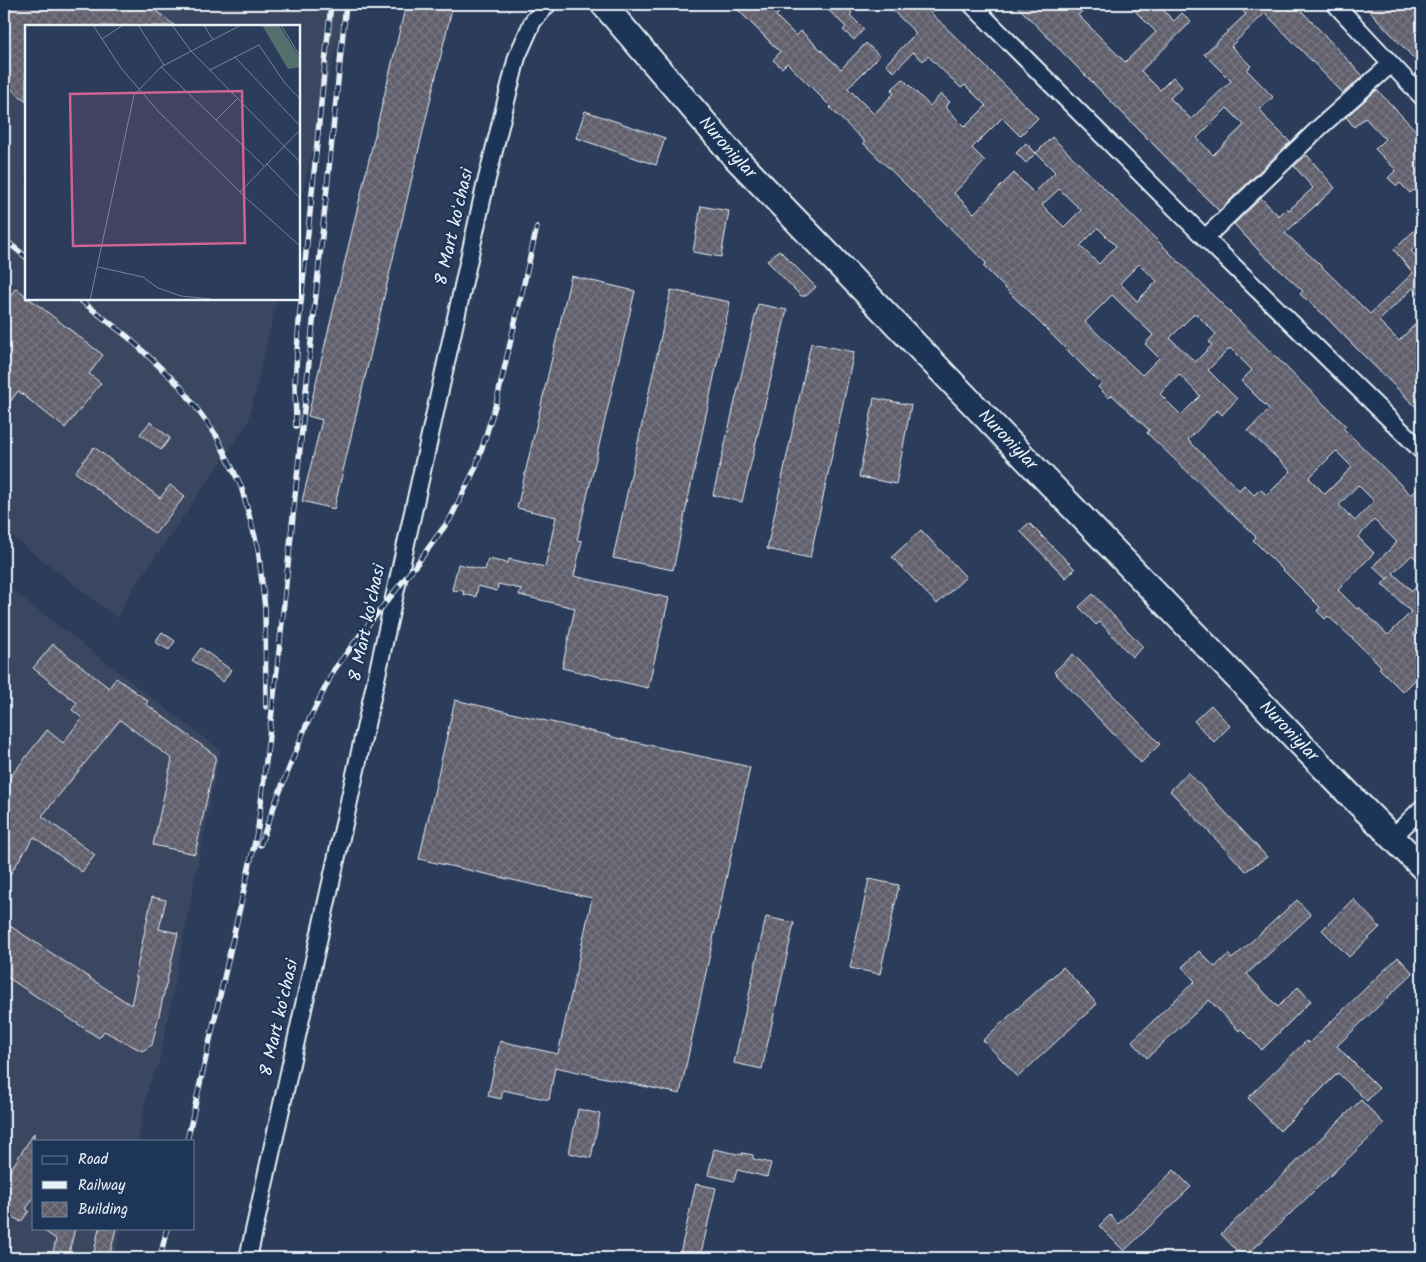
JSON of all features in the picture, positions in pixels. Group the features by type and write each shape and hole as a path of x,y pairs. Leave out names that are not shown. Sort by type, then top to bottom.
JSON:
{"main road":[{"name":"Nuroniylar","path":"603,4 731,153 1345,790 1422,867"}],"street":[{"name":"8 Mart koʻchasi","path":"248,1258 484,191 517,57 533,21 548,4"},
{"path":"971,4 1422,451"},
{"path":"1335,4 1422,97"},
{"path":"1205,238 1320,127 1391,64"},
{"path":"1393,837 1422,808"}],"shaded area":[{"path":"4,4 346,4 300,202 300,25 25,25 25,300 277,300 248,423 128,596 117,618 4,530"},
{"path":"4,584 220,750 159,1063 149,1084 138,1140 32,1140 32,1230 121,1230 114,1258 4,1258"}],"building":[{"path":"4,4 148,4 174,25 25,25 25,100 4,83"},
{"path":"406,4 453,4 334,509 302,501 322,420 308,416"},
{"path":"732,4 788,4 776,16 796,36 801,31 841,69 866,43 880,56 848,88 874,114 894,93 891,90 903,79 930,106 941,94 950,102 945,107 965,127 986,106 965,85 961,88 928,56 923,61 913,52 894,72 886,64 916,33 886,4 922,4 1038,118 1020,136 1002,118 972,148 985,161 954,193 974,213 1014,173 1034,193 1055,172 1036,153 1052,137 1346,426 1343,428 1411,495 1422,485 1422,565 1412,555 1393,573 1412,591 1422,581 1422,625 1413,634 1422,642 1422,673 1403,692 1379,668 1381,666 1350,636 1328,616 1325,619 1317,611 1320,607 1253,540 1256,537 1147,433 1149,430 1112,395 1109,398 1098,387 1101,384 983,266 986,263 863,143 865,142 787,63 782,68 773,60 780,52","holes":["1059,189 1081,210 1064,227 1042,205","1098,228 1116,246 1099,264 1080,246","1139,264 1157,281 1137,301 1120,283","1112,295 1153,335 1145,344 1159,358 1142,375 1085,322","1195,313 1216,334 1209,342 1212,345 1195,362 1170,338","1230,348 1252,370 1241,381 1269,409 1248,431 1291,471 1267,495 1260,489 1254,495 1244,485 1239,490 1188,440 1217,410 1222,415 1237,399 1208,370","1179,374 1200,396 1181,415 1160,394","1336,451 1352,467 1325,494 1309,478","1358,485 1374,501 1355,521 1339,505","1374,520 1397,542 1373,566 1387,579 1382,584 1411,612 1388,635 1338,590 1374,553 1358,537"]},
{"path":"822,4 843,4 852,13 850,15 864,29 854,40 843,30 846,27"},
{"path":"1015,4 1090,4 1078,15 1125,62 1156,32 1128,4 1157,4 1174,21 1182,13 1191,22 1141,71 1160,90 1173,77 1182,87 1170,98 1191,119 1231,81 1204,54 1246,14 1236,4 1295,4 1363,76 1343,93 1265,13 1231,46 1251,66 1247,70 1273,97 1260,109 1266,118 1290,142 1219,211","holes":["1227,108 1244,125 1213,155 1197,138"]},
{"path":"1363,4 1394,4 1401,11 1409,4 1422,4 1422,67"},
{"path":"1377,90 1422,137 1422,199 1414,190 1410,193 1400,183 1397,186 1388,178 1396,170 1375,149 1385,139 1365,118 1354,127 1346,117"},
{"path":"585,111 665,138 656,165 576,138"},
{"path":"1026,143 1036,153 1026,163 1016,153"},
{"path":"1307,155 1335,188 1285,233 1370,314 1413,273 1394,250 1422,223 1422,241 1411,251 1422,263 1422,298 1413,288 1379,321 1399,341 1422,317 1422,413 1324,315 1300,294 1303,291 1262,254 1234,224 1261,198 1279,216 1287,208 1289,210 1313,188 1294,166"},
{"path":"701,206 729,211 721,257 693,252"},
{"path":"779,250 816,287 806,296 801,296 767,261"},
{"path":"571,276 635,291 577,540 582,541 574,576 669,598 648,688 562,668 575,608 519,595 521,589 498,584 497,591 478,586 476,597 463,594 464,591 452,590 458,564 485,570 488,559 508,563 509,559 545,567 556,517 517,508"},
{"path":"16,288 25,295 25,300 31,300 103,355 89,374 101,383 65,428 18,391 4,410 4,304"},
{"path":"671,290 730,302 673,570 613,558"},
{"path":"758,304 787,310 742,502 713,495"},
{"path":"811,343 854,352 810,558 767,549"},
{"path":"874,398 911,405 896,484 859,477"},
{"path":"150,422 170,438 161,450 140,434"},
{"path":"94,447 160,498 170,485 185,496 155,534 75,472"},
{"path":"1029,523 1075,569 1066,578 1020,531"},
{"path":"921,530 966,577 937,604 892,557"},
{"path":"1093,594 1143,647 1132,657 1100,622 1096,625 1079,607"},
{"path":"162,632 175,641 169,650 155,642"},
{"path":"53,644 109,688 116,678 148,701 146,704 216,756 195,854 153,845 172,759 120,720 42,816 95,855 82,872 34,837 4,883 4,785 47,730 63,743 82,718 72,710 77,703 33,668"},
{"path":"201,648 231,670 223,682 192,660"},
{"path":"1073,654 1160,744 1141,763 1054,672"},
{"path":"455,700 750,767 680,1094 555,1067 549,1100 503,1090 501,1099 488,1096 500,1041 558,1054 592,898 419,859"},
{"path":"1211,705 1230,726 1214,742 1194,721"},
{"path":"1188,772 1267,857 1246,871 1170,791"},
{"path":"869,879 899,885 880,974 850,968"},
{"path":"152,897 166,900 159,929 178,933 152,1045 142,1051 104,1031 99,1038 4,975 4,922 131,1005"},
{"path":"1353,899 1380,927 1349,957 1322,930"},
{"path":"1297,900 1311,915 1247,974 1278,1007 1298,987 1311,1001 1262,1050 1241,1029 1239,1031 1209,1000 1147,1058 1132,1041 1195,981 1182,967 1199,951 1215,967 1228,954 1232,959"},
{"path":"766,917 794,923 762,1069 734,1063"},
{"path":"1398,957 1413,973 1337,1046 1379,1088 1367,1101 1338,1073 1280,1131 1248,1098 1306,1041 1309,1043"},
{"path":"1063,967 1097,1004 1018,1077 983,1040"},
{"path":"1361,1100 1384,1124 1244,1258 1221,1234"},
{"path":"578,1109 600,1114 591,1158 569,1153"},
{"path":"34,1133 34,1140 32,1140 32,1200 26,1209 29,1211 21,1222 4,1211 4,1180"},
{"path":"714,1149 742,1155 742,1153 753,1155 753,1159 771,1163 767,1177 737,1170 734,1181 708,1175"},
{"path":"1174,1170 1191,1187 1124,1251 1099,1226 1110,1215 1118,1224"},
{"path":"696,1184 716,1188 700,1258 679,1258"},
{"path":"43,1230 75,1230 68,1258 52,1258 56,1239"},
{"path":"99,1230 116,1230 109,1258 93,1258"}],"railway":[{"path":"296,426 295,383 299,322 331,4"},
{"path":"187,1140 258,828 278,661 346,4"},
{"path":"260,845 306,726 334,670 450,519 476,467 497,400 537,227"},
{"path":"4,239 25,256"},
{"path":"80,300 128,337 181,387 216,435 241,486 258,548 265,608 266,707"},
{"path":"160,1258 167,1230"}]}
